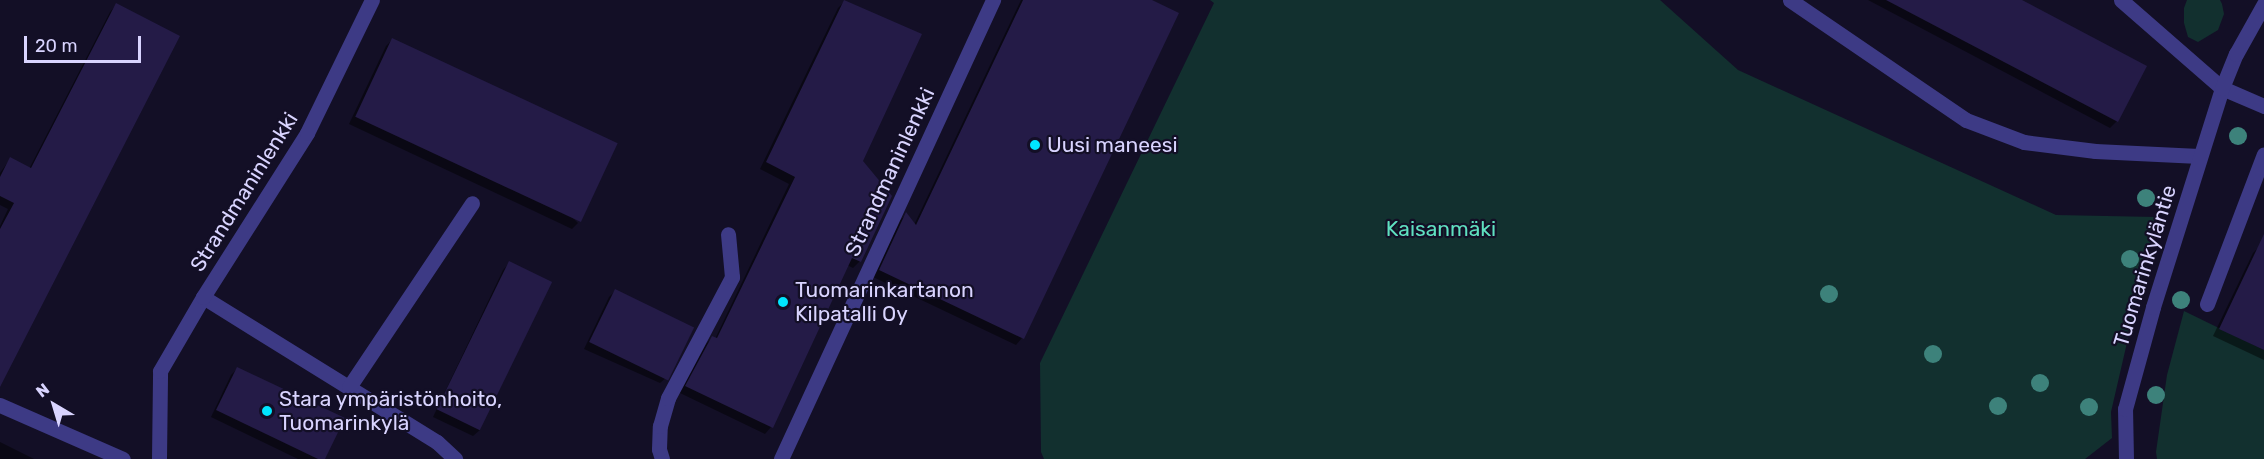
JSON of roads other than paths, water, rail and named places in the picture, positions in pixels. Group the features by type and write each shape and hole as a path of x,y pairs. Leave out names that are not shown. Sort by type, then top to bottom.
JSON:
{"street":[{"name":"Strandmaninlenkki","path":"372,0 307,133 203,297 437,442 455,459"},
{"name":"Strandmaninlenkki","path":"781,459 993,0"},
{"path":"1790,0 1966,120 2036,143 2095,151 2199,156"},
{"path":"2121,0 2223,88 2264,106"},
{"name":"Tuomarinkyläntie","path":"2122,456 2125,409 2199,156 2236,54 2264,4"},
{"path":"2207,304 2264,154"},
{"path":"349,387 472,202"},
{"path":"662,459 659,449 660,426 668,398 732,277 728,234"},
{"path":"159,459 160,371 203,297"},
{"path":"0,405 123,459"}],"place":[{"name":"Uusi maneesi","path":"1035,145"},
{"name":"Tuomarinkartanon Kilpatalli Oy","path":"783,302"},
{"name":"Stara ympäristönhoito, Tuomarinkylä","path":"267,411"}],"park label":[{"name":"Kaisanmäki","path":"1441,229"}]}
